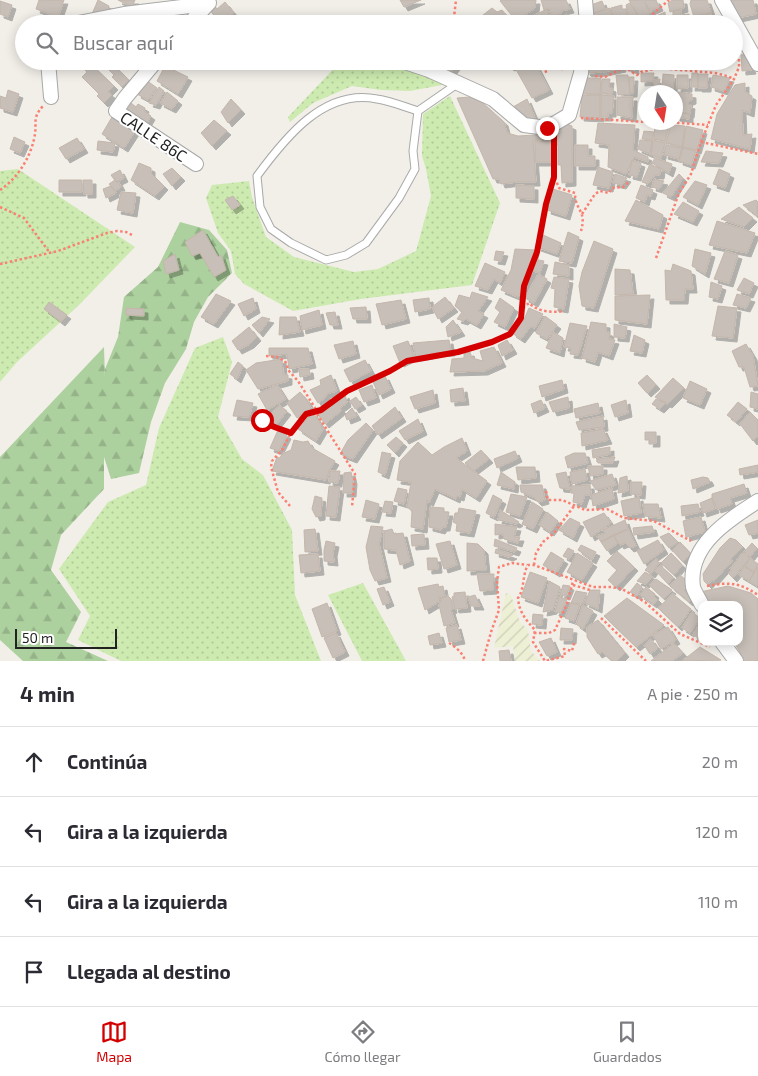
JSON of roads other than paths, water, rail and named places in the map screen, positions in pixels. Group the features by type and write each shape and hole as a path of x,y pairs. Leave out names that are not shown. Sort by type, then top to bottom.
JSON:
{"street":[{"path":"585,0 586,15"},
{"path":"722,0 730,15"},
{"path":"119,15 210,2"},
{"path":"198,15 210,2"},
{"path":"743,37 758,64"},
{"path":"49,70 51,97"},
{"name":"CALLE 86C","path":"148,70 116,111 196,164"},
{"path":"429,70 493,99 524,125 547,128 570,115 581,70"},
{"path":"700,601 694,589 692,571 701,547 738,514 758,501"},
{"path":"718,646 736,661"}],"lane":[{"path":"418,111 376,98 344,98 308,118 280,145 257,176 260,207 271,229 291,243 326,260 346,255 366,243 399,198 416,169 414,150 418,111 457,84"}]}
